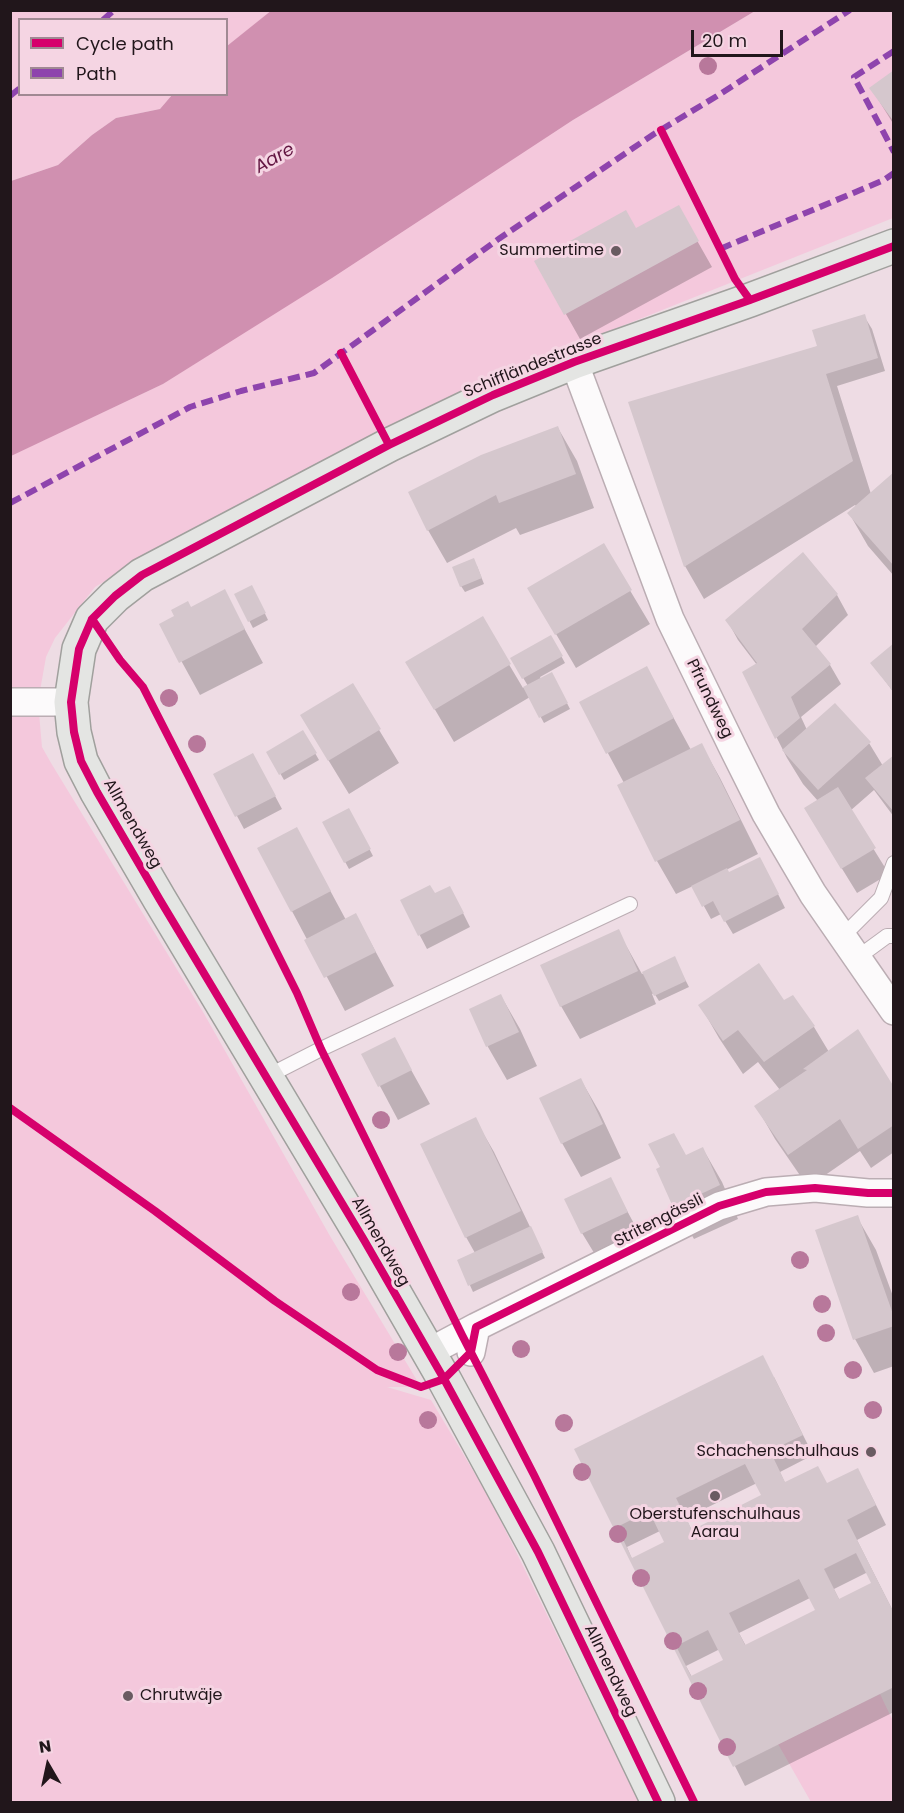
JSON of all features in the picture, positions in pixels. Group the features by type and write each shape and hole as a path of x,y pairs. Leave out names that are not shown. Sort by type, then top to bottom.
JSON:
{"main road":[{"name":"Schiffländestrasse","path":"71,702 79,649 92,619 115,596 142,575 390,445 493,395 574,362 894,246"},
{"name":"Allmendweg","path":"71,702 74,732 81,761 97,792 429,1353 538,1552 658,1803"}],"street":[{"name":"Pfrundweg","path":"574,362 670,619 766,814 813,894 894,1011"},
{"path":"10,702 71,702"},
{"name":"Stritengässli","path":"429,1353 474,1340 719,1206 766,1192 814,1188 894,1193"}],"lane":[{"path":"849,948 881,898 894,862"},
{"path":"266,1077 630,904"},
{"path":"849,948 887,936 894,936"}],"shaded area":[{"path":"11,11 272,11 228,45 228,18 18,18 18,96 171,96 160,109 116,118 92,135 58,165 11,181"},
{"path":"755,11 893,11 893,218 592,338 336,453 157,550 95,587 55,638 46,657 38,702 42,747 203,1012 330,1236 421,1387 387,1387 431,1400 490,1499 639,1802 11,1802 10,456 163,384 573,120"},
{"path":"880,1694 893,1721 893,1802 811,1802 778,1744"}],"water":[{"name":"Aare","path":"272,10 755,11 573,120 332,278 163,384 11,456 11,181 58,165 92,135 116,118 160,109 171,96 228,96 228,45"}],"building":[{"path":"894,70 894,122 869,88"},
{"name":"Summertime","path":"679,205 699,241 564,315 534,261 626,210 636,228"},
{"path":"865,314 878,358 826,374 853,461 684,567 628,402 817,346 812,330"},
{"path":"558,426 576,474 499,503 496,495 427,531 408,492 481,455"},
{"path":"894,472 894,566 847,513"},
{"path":"604,543 632,590 555,635 527,588"},
{"path":"803,552 838,594 802,629 831,664 791,697 800,718 775,739 742,672 757,663 725,620"},
{"path":"474,558 482,578 460,587 452,567"},
{"path":"252,585 266,613 248,622 234,594"},
{"path":"225,589 245,629 179,663 159,624 174,616 171,610 188,601 191,607"},
{"path":"483,616 511,664 434,710 405,662"},
{"path":"551,635 563,656 522,679 510,658"},
{"path":"894,643 894,689 892,690 870,663"},
{"path":"647,666 674,718 606,754 579,702"},
{"path":"552,672 568,703 539,718 523,687"},
{"path":"353,683 381,729 328,761 300,715"},
{"path":"835,703 871,742 818,790 782,750"},
{"path":"303,730 317,753 279,775 266,752"},
{"path":"702,743 740,820 655,862 617,785"},
{"path":"253,753 276,796 235,817 213,774"},
{"path":"894,755 894,812 865,778"},
{"path":"838,787 876,848 841,869 804,808"},
{"path":"349,808 371,849 344,863 322,822"},
{"path":"297,827 331,891 291,912 257,848"},
{"path":"760,857 779,894 724,922 713,901 702,907 691,886 727,868 729,872"},
{"path":"430,885 435,893 450,886 464,913 418,936 400,900"},
{"path":"356,913 376,952 324,978 304,940"},
{"path":"619,929 638,971 560,1007 540,965"},
{"path":"675,956 686,981 654,996 642,972"},
{"path":"759,963 784,1000 793,995 815,1026 764,1062 738,1030 723,1041 698,1005"},
{"path":"501,994 519,1032 486,1047 469,1009"},
{"path":"858,1029 894,1087 894,1125 858,1149 840,1119 788,1155 754,1106 807,1070 803,1069"},
{"path":"395,1037 412,1070 378,1087 361,1054"},
{"path":"581,1078 603,1124 561,1144 539,1098"},
{"path":"476,1117 521,1211 465,1238 420,1144"},
{"path":"674,1133 686,1155 703,1147 720,1185 673,1207 656,1169 660,1167 648,1144"},
{"path":"611,1177 628,1212 581,1234 564,1199"},
{"path":"858,1215 894,1317 894,1326 853,1340 815,1230"},
{"path":"531,1226 543,1252 468,1286 457,1260"},
{"path":"763,1355 803,1435 770,1451 785,1482 818,1466 827,1483 858,1468 876,1505 847,1520 894,1613 894,1687 733,1767 574,1449","holes":["745,1464 761,1495 692,1530 676,1498","649,1511 664,1542 632,1558 617,1527","856,1553 871,1583 839,1599 824,1569","799,1579 815,1610 745,1645 729,1613","708,1630 723,1660 691,1676 676,1646"]}],"marked path":[{"path":"105,18 114,10"},
{"path":"10,503 190,407 241,391 314,373 500,238 654,134 850,10"},
{"path":"894,51 854,77 894,152"},
{"path":"10,96 18,90"},
{"path":"720,249 884,180 894,173"}],"cycle path":[{"path":"661,130 735,279 750,300"},
{"path":"658,1802 538,1552 444,1379 364,1240 160,900 81,761 74,732 71,702 79,649 92,619 115,596 142,575 389,445 493,395 574,362 894,246"},
{"path":"341,353 389,445"},
{"path":"92,619 120,660 143,687 189,777 297,993 321,1049 694,1802"},
{"path":"10,1108 155,1211 275,1301 377,1370 421,1387 444,1379 471,1352 476,1327 719,1206 766,1192 815,1188 894,1193"}],"place":[{"name":"Summertime","path":"616,251"},
{"name":"Schachenschulhaus","path":"871,1452"},
{"name":"Oberstufenschulhaus Aarau","path":"715,1496"},
{"name":"Chrutwäje","path":"128,1696"}]}
